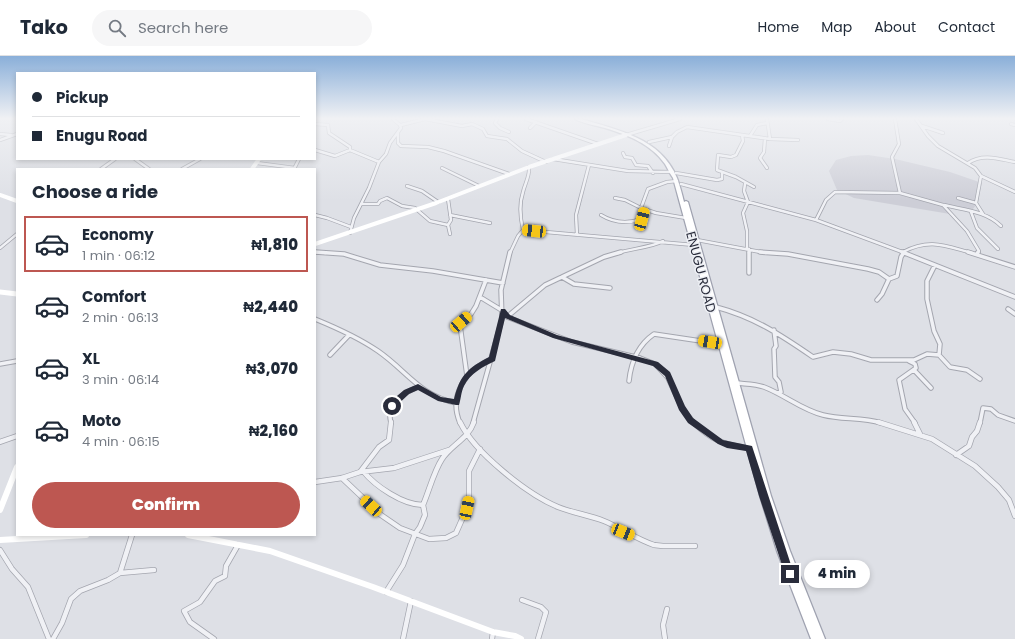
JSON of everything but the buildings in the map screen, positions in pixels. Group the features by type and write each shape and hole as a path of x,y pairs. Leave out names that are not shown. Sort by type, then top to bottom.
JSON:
{"main road":[{"path":"651,146 663,158 674,173"},
{"path":"653,146 665,157 679,183 695,242 716,307 754,448 786,551 821,639"},
{"name":"ENUGU ROAD","path":"679,183 686,218 695,242 749,448 781,551 815,639"}],"street":[{"path":"349,146 350,150"},
{"path":"350,233 354,218 379,162 386,154 390,146"},
{"path":"407,146 428,147 444,151 509,174"},
{"path":"516,146 522,151 546,162"},
{"path":"316,244 417,210 509,174 591,146"},
{"path":"740,146 736,155 731,157 718,155 717,170 722,174 739,179 745,184 754,187"},
{"path":"764,146 764,152 760,158 767,168"},
{"path":"898,146 892,158 900,193"},
{"path":"938,146 968,163 975,168 981,176 1015,192"},
{"path":"316,151 328,157 338,156 350,150 379,162"},
{"path":"623,153 625,157 632,158 636,165 648,166 653,172"},
{"path":"968,163 972,160 981,158 1015,162"},
{"path":"553,159 589,166 628,171 674,173 717,180 722,179 722,174"},
{"path":"102,168 114,160"},
{"path":"136,160 148,168"},
{"path":"184,168 198,160"},
{"path":"253,168 258,160"},
{"path":"257,163 289,168"},
{"path":"577,235 576,215 589,166"},
{"path":"523,230 520,221 520,208 523,190 530,174 530,167"},
{"path":"442,168 479,186"},
{"path":"976,203 981,176"},
{"path":"980,181 993,181"},
{"path":"641,208 648,189 667,182 679,183 816,220 904,252 1015,297"},
{"path":"745,184 744,191 748,202 743,213 747,231 749,273"},
{"path":"407,186 422,191 438,202"},
{"path":"816,220 828,199 835,192 900,193 983,214 997,221 1001,226"},
{"path":"0,195 16,201"},
{"path":"361,204 378,204 386,198 397,204 413,207 430,221 448,225"},
{"path":"448,198 451,220 448,225 450,234"},
{"path":"615,198 625,200 645,210 686,218"},
{"path":"958,198 976,203 983,214"},
{"path":"943,205 967,231 980,251 977,254"},
{"path":"971,212 977,209"},
{"path":"601,215 608,220 630,224 642,219 645,210"},
{"path":"971,212 972,219 982,234 998,249"},
{"path":"316,215 322,215 328,219 351,227"},
{"path":"450,215 490,223"},
{"path":"523,230 577,235 695,242 788,254 868,269 879,272 889,279"},
{"path":"386,592 403,566 415,534 420,528 425,515 422,505 441,460 449,450 467,435 473,424 492,359 503,311 500,298 507,257 519,234 523,230"},
{"path":"0,248 16,236"},
{"path":"508,317 545,285 604,257 633,248 658,244 663,241"},
{"path":"877,300 882,294 889,279 897,276 901,257 904,252 911,248 933,243 977,254 1015,267"},
{"path":"316,252 344,254 380,265 433,271 503,283"},
{"path":"935,264 927,281 927,299 934,332 940,344 939,355"},
{"path":"562,277 574,284 610,288"},
{"path":"467,376 460,325 461,322 471,314 480,297 486,280"},
{"path":"0,292 16,294"},
{"path":"480,297 503,311 508,317 572,342 655,364 665,370 684,412 696,425 727,445 749,448"},
{"path":"716,307 738,313 774,330 813,357 827,352 837,352 871,360 914,360 927,354 939,355 950,366 967,370 980,378"},
{"path":"1008,309 1015,314"},
{"path":"316,320 379,351 418,386 440,399 456,402"},
{"path":"774,330 776,346 774,349 775,377 779,382 781,392 777,393"},
{"path":"629,381 640,346 654,334 721,344"},
{"path":"330,355 349,336"},
{"path":"492,359 474,368 461,385 456,402 457,415 467,435 506,474 556,506 606,522 623,532 661,546 695,546"},
{"path":"904,360 915,364 916,368 900,380 902,398 906,412 918,425 920,434"},
{"path":"0,364 16,361"},
{"path":"914,370 931,388"},
{"path":"737,383 764,387 802,407 822,414 868,419 932,439 975,466 998,487 1009,500 1015,516"},
{"path":"362,472 379,448 388,440 392,428 390,411 392,406 406,392 418,386"},
{"path":"956,455 967,450 971,443 972,436 976,434 978,429 979,418 983,408 991,409 1001,417 1015,422"},
{"path":"0,442 16,436"},
{"path":"342,478 381,516 400,528 429,539 446,538 456,533 467,508 469,499 469,471 480,449"},
{"path":"316,482 342,478 362,472 394,468 449,450"},
{"path":"0,508 16,469"},
{"path":"362,472 370,481 381,489 416,505 422,505"},
{"path":"0,540 69,536"},
{"path":"120,573 132,536"},
{"path":"193,536 270,551 410,601 492,635 517,638"},
{"path":"214,639 190,622 184,611 196,607 204,599 214,581 225,576 226,566 238,545"},
{"path":"0,550 12,569 28,587 49,639"},
{"path":"53,639 62,623 71,599 80,591 108,580 120,573 154,570"},
{"path":"522,600 541,607 546,612 538,639"},
{"path":"403,639 410,601"},
{"path":"665,639 663,625 667,609"}],"shaded area":[{"path":"868,155 895,159 950,172 982,183 977,204 972,210 945,205 950,214 854,198 837,190 829,171 836,160 851,156"}],"route":[{"path":"392,406 406,392 418,386 424,391 447,402 456,402 461,385 467,376 474,368 492,359 503,311 508,317 556,337 602,350 640,358 655,364 665,370 682,408 690,421 727,445 749,448 763,496 790,574"}]}
